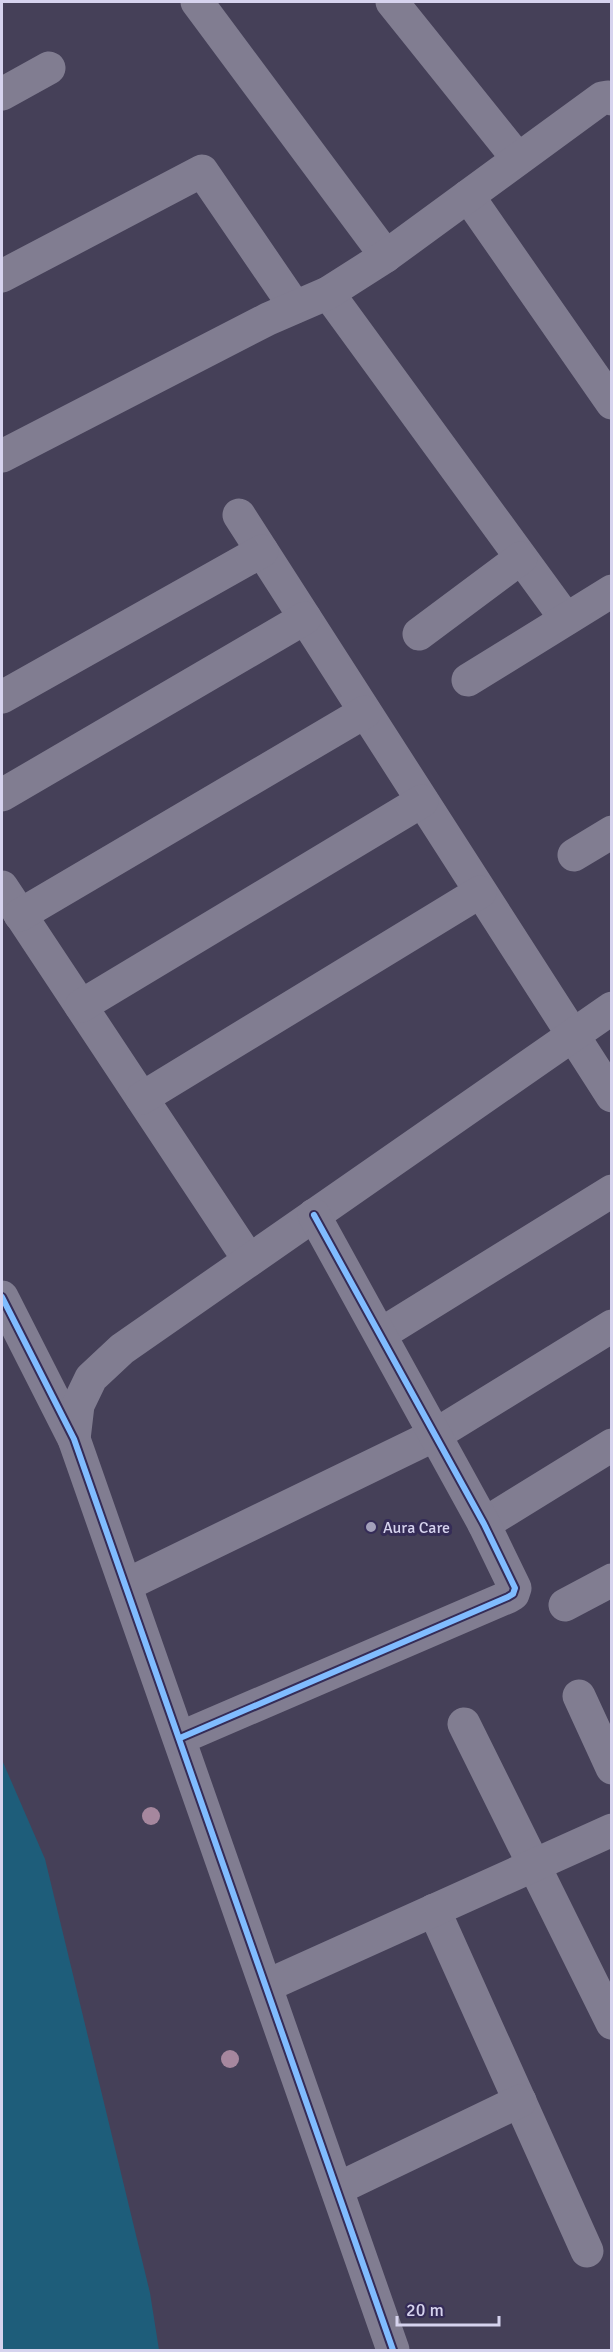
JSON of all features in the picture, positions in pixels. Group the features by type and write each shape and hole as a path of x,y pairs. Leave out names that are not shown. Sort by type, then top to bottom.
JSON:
{"street":[{"path":"196,2 386,256"},
{"path":"392,2 518,159"},
{"path":"2,94 49,68"},
{"path":"2,456 328,292 386,256 602,98 612,99"},
{"path":"2,276 202,171 295,307"},
{"path":"468,196 612,403"},
{"path":"328,292 566,619"},
{"path":"239,515 612,1096"},
{"path":"2,697 262,551"},
{"path":"419,634 522,558"},
{"path":"468,680 612,591"},
{"path":"2,795 305,618"},
{"path":"20,915 365,712"},
{"path":"81,1006 422,801"},
{"path":"574,855 612,832"},
{"path":"2,887 249,1260"},
{"path":"142,1098 480,892"},
{"path":"75,1439 78,1405 91,1378 122,1349 612,1008"},
{"path":"381,1334 612,1191"},
{"path":"180,1738 513,1594 513,1582 484,1524 314,1215"},
{"path":"2,1297 75,1439 393,2350"},
{"path":"126,1586 435,1436 612,1326"},
{"path":"484,1524 612,1445"},
{"path":"565,1605 612,1580"},
{"path":"579,1696 612,1768"},
{"path":"464,1724 612,2023"},
{"path":"266,1986 612,1830"},
{"path":"434,1910 587,2251"},
{"path":"337,2189 520,2101"}],"water":[{"path":"2,1760 45,1859 150,2293 159,2350 2,2350"}],"cycle path":[{"path":"180,1738 508,1597 513,1594 515,1588 484,1524 314,1215"},
{"path":"2,1297 74,1439 393,2350"}],"place":[{"name":"Aura Care","path":"371,1527"}]}
